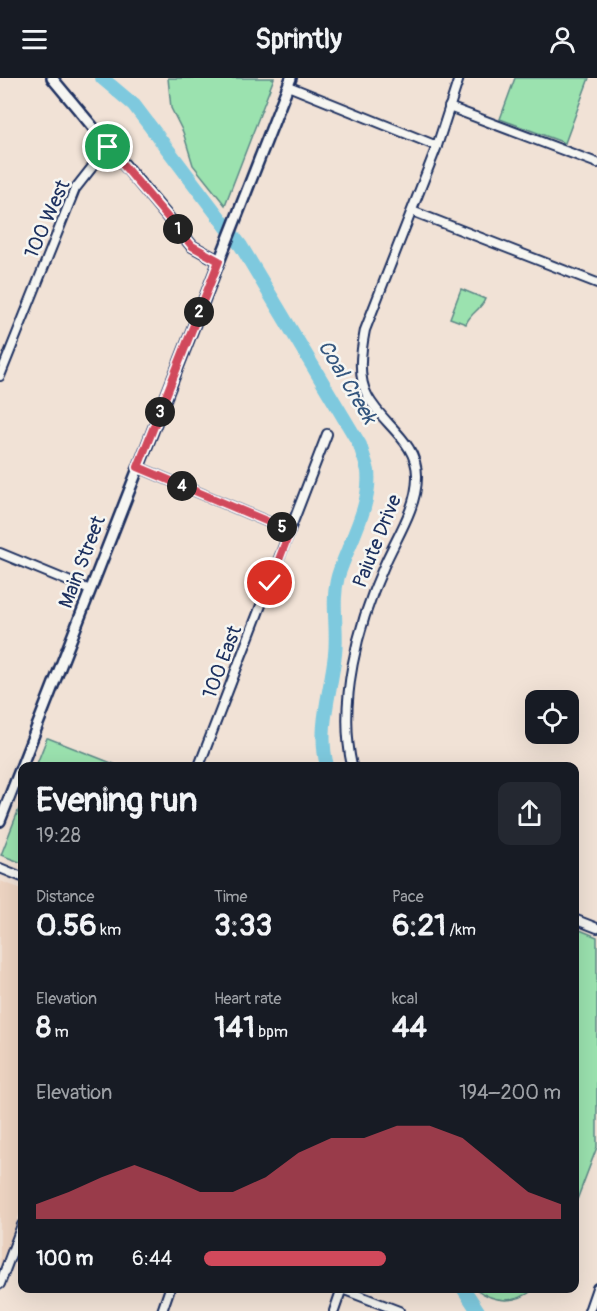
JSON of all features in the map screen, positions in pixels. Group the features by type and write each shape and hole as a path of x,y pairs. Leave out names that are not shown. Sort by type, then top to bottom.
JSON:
{"main road":[{"path":"52,78 192,246 219,261"},
{"name":"Main Street","path":"23,762 289,82"},
{"name":"Main Street","path":"0,821 18,775"}],"street":[{"name":"Paiute Drive","path":"352,762 346,713 358,644 375,588 412,504 417,476 413,452 367,396 361,372 362,345 365,330 437,146 459,78"},
{"path":"289,82 437,146"},
{"path":"449,107 597,163"},
{"name":"100 West","path":"0,376 75,189 108,147"},
{"path":"412,211 597,283"},
{"name":"100 East","path":"201,762 327,434"},
{"path":"138,467 290,531"},
{"path":"0,553 90,590"},
{"path":"0,868 18,875"},
{"path":"579,921 597,928"},
{"path":"0,1284 18,1237"},
{"path":"162,1311 168,1293"},
{"path":"334,1311 341,1293"},
{"path":"352,1293 399,1311"},
{"path":"589,1311 596,1293"}],"shaded area":[{"path":"0,881 18,888 18,1218 0,1267"}],"green space":[{"path":"168,78 274,78 225,205 193,165 183,132 171,108"},
{"path":"515,78 589,78 565,143 500,119"},
{"path":"461,289 485,299 466,324 450,318"},
{"path":"48,738 109,762 38,762"},
{"path":"18,811 18,861 1,855"},
{"path":"579,930 597,937 597,1147 579,1194"},
{"path":"482,1293 528,1293 505,1300"}],"waterway":[{"name":"Coal Creek","path":"102,78 134,105 241,246 360,445 368,471 368,484 363,511 342,564 336,586 335,654 323,738 326,762"},
{"name":"Coal Creek","path":"466,1293 478,1311"}],"route":[{"path":"108,147 192,246 219,261 138,467 290,531 270,583"}]}
